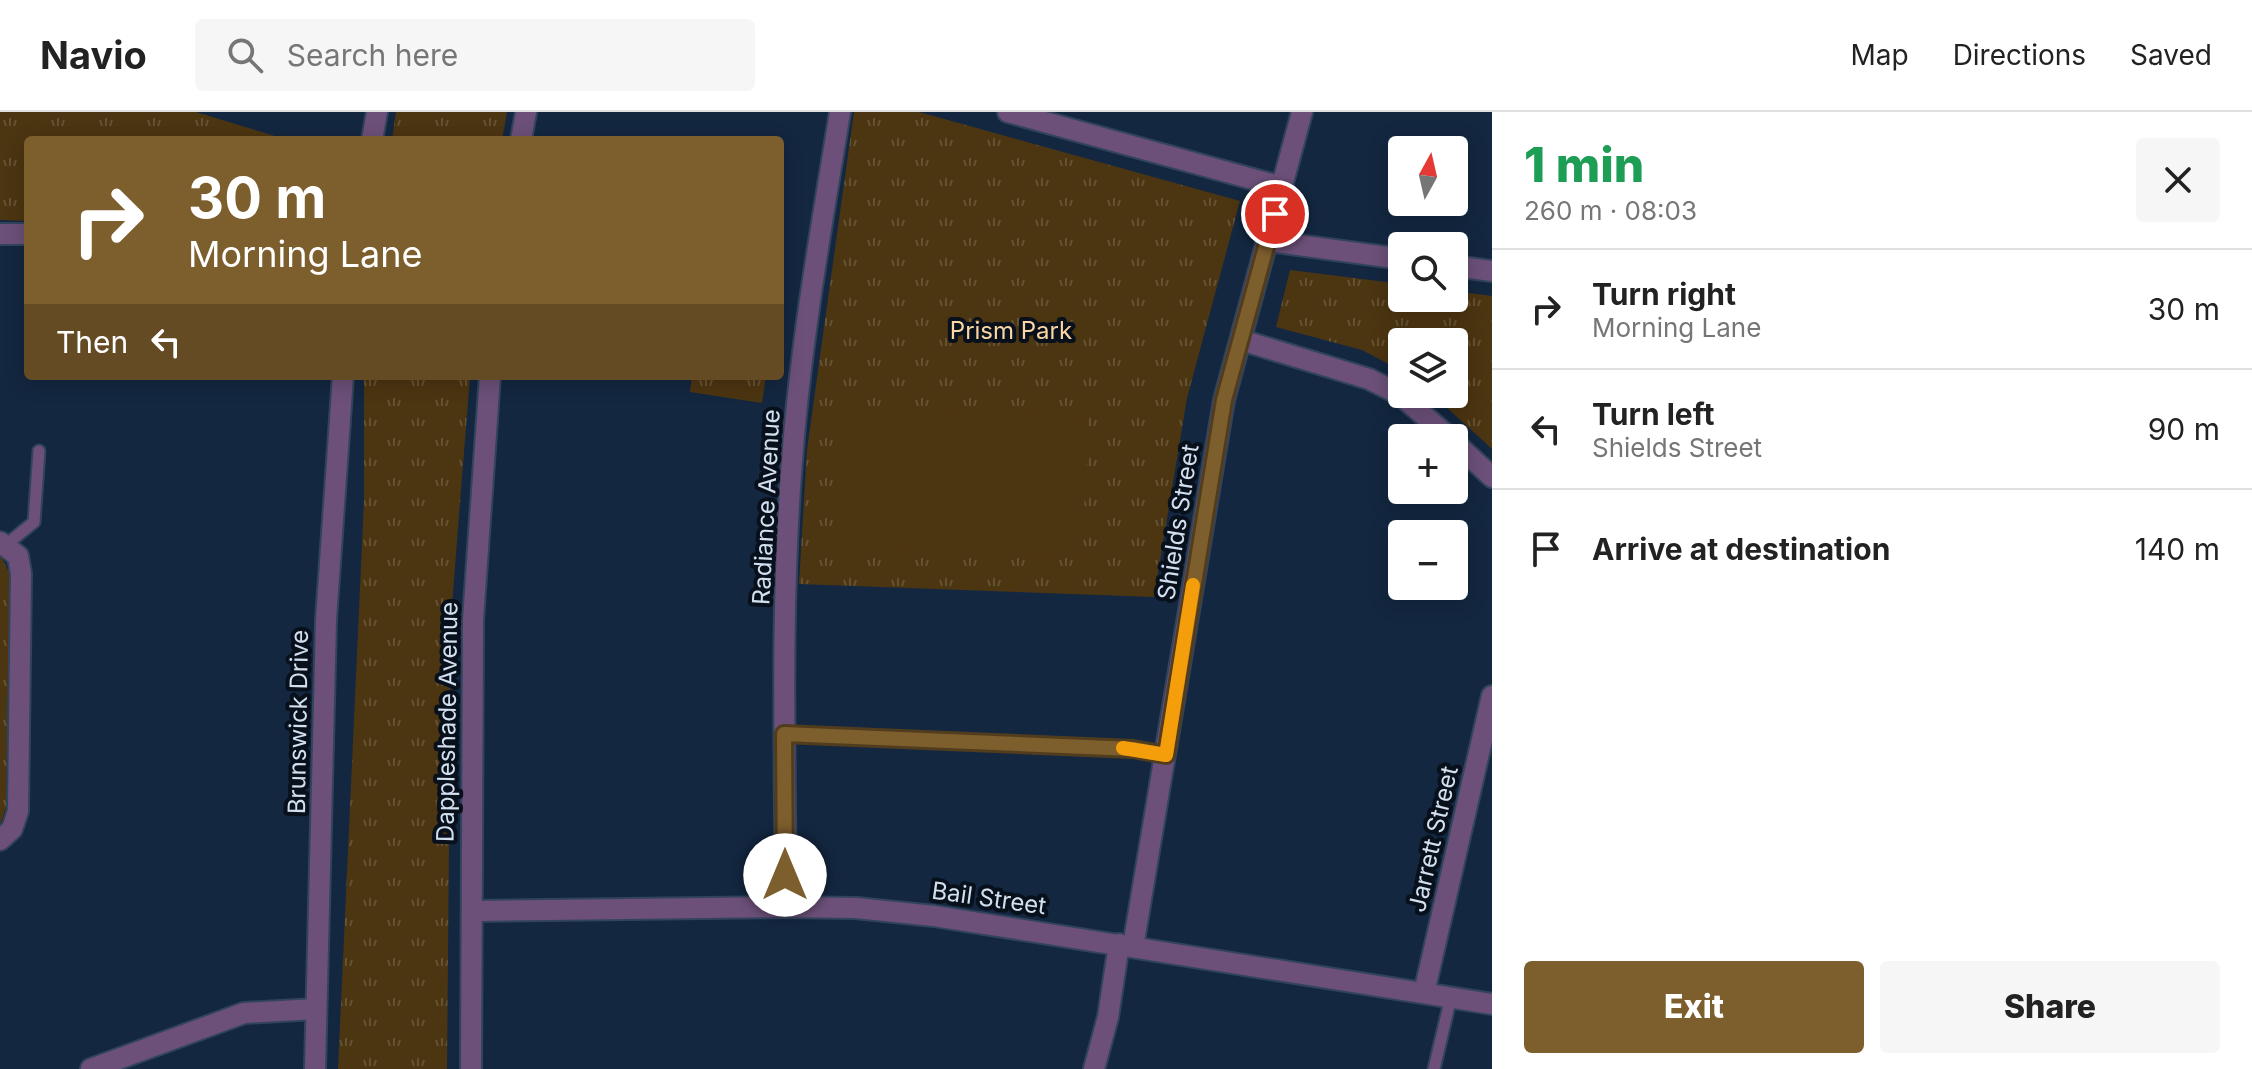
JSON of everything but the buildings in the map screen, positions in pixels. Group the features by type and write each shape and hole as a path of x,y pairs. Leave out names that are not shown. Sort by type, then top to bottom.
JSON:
{"street":[{"path":"373,136 377,112"},
{"path":"522,136 526,112"},
{"name":"Radiance Avenue","path":"786,907 785,589 793,446 811,294 840,112"},
{"path":"1008,112 1282,187"},
{"name":"Shields Street","path":"1094,1069 1126,946 1166,755 1224,400 1302,112"},
{"path":"0,234 24,234"},
{"path":"1268,241 1388,257"},
{"path":"1468,268 1492,271"},
{"path":"1241,340 1369,379 1399,394 1434,424"},
{"name":"Brunswick Drive","path":"315,1069 326,620 343,380"},
{"name":"Dappleshade Avenue","path":"471,1069 473,911 470,736 473,620 490,380"},
{"path":"1468,455 1492,477"},
{"path":"0,840 12,829 18,811 21,574 18,556 3,543"},
{"name":"Jarrett Street","path":"1424,993 1492,696"},
{"name":"Bail Street","path":"473,911 856,908 934,916 1492,1004"},
{"path":"91,1069 244,1013 316,1009"}],"lane":[{"path":"3,543 34,522 39,451"},
{"path":"784,734 1133,749 1166,755"},
{"path":"1434,1069 1451,997"}],"green space":[{"path":"0,112 196,112 275,136 24,136 24,221 0,220"},
{"path":"396,112 507,112 503,136 393,136"},
{"name":"Prism Park","path":"854,112 919,112 1240,201 1187,398 1154,597 799,584 807,450"},
{"path":"1290,270 1388,282 1388,312 1468,312 1468,293 1492,296 1492,449 1447,408 1468,408 1468,328 1388,328 1388,364 1362,350 1276,327"},
{"path":"364,380 470,380 451,617 447,1069 338,1069 364,501"},
{"path":"692,380 765,380 762,403 690,392"},
{"path":"840,407 1088,418 1082,558 834,548"},
{"path":"0,555 10,574 6,808 0,825"}],"slow traffic":[{"path":"1123,748 1166,755 1193,585"}],"route":[{"path":"785,875 784,734 1133,749 1166,755 1224,400 1275,214"}]}
